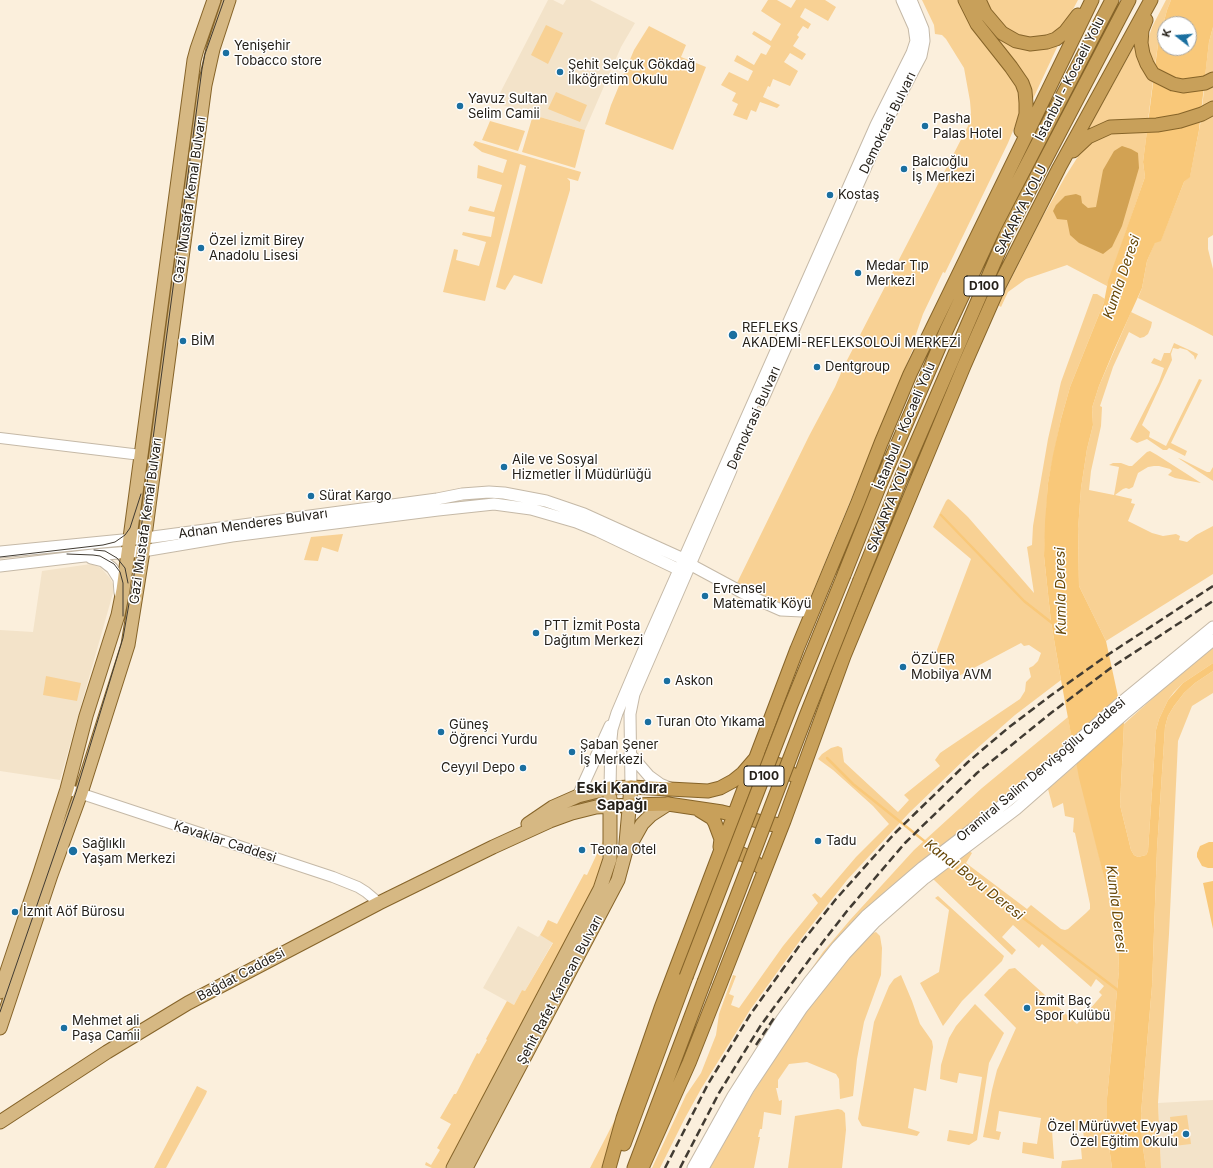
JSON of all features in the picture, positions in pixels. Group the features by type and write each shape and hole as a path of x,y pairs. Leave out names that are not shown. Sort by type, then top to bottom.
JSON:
{"highway":[{"path":"965,0 976,24 1011,67 1019,78 1025,91 1026,114 1006,174"},
{"path":"979,0 986,13 1002,33 1016,41 1030,44 1047,42 1065,32 1088,0"},
{"path":"609,1168 623,1118 659,1015 814,606 858,502 880,442 955,279 1092,0"},
{"name":"İstanbul - Kocaeli Yolu","path":"615,1168 791,705 879,487 946,331 993,230 1112,0"},
{"name":"SAKARYA YOLU","path":"634,1168 806,716 900,481 1007,233 1129,0"},
{"path":"1152,0 1142,30 1141,43 1142,54 1153,74 1173,84 1183,86 1209,81"},
{"path":"642,1168 689,1063 784,821 844,656 964,366 1000,284 1059,168 1152,0"},
{"path":"1059,168 1077,146 1088,137 1099,131 1117,126 1148,125 1180,121 1208,111"},
{"path":"879,487 915,382 955,279"},
{"path":"900,481 964,366"},
{"path":"772,716 780,726 794,732 809,732 817,729"},
{"path":"756,759 780,765 792,774 798,782"},
{"path":"624,798 670,789 708,791 720,788 743,773 756,759"},
{"path":"624,798 722,812 774,824 784,821"},
{"path":"696,808 712,818 719,829 721,839 718,861"},
{"path":"718,861 730,854 742,854 757,863 763,872"}],"main road":[{"name":"Gazi Mustafa Kemal Bulvarı","path":"0,992 67,789 86,716 118,615 131,538 194,60 214,0"},
{"name":"Gazi Mustafa Kemal Bulvarı","path":"0,1028 51,875 81,793 128,645 145,538 205,85 212,49 229,0"},
{"name":"Demokrasi Bulvarı","path":"624,798 611,739 612,729 617,713 685,566 915,47 916,41 914,27 902,0"},
{"name":"Demokrasi Bulvarı","path":"880,127 917,64 923,48 924,29 911,0"},
{"name":"Adnan Menderes Bulvarı","path":"0,552 131,538 145,538 429,500 462,494 489,492 532,498 584,514 685,566"},
{"name":"Adnan Menderes Bulvarı","path":"0,566 70,557 143,551 240,535 494,504 531,509 576,522 685,566"},
{"path":"70,557 100,560 112,568 116,574 119,584 120,597 118,615"},
{"name":"Demokrasi Bulvarı","path":"624,798 630,754 630,714 634,694 685,566"},
{"path":"685,566 781,610 802,611 814,606"},
{"name":"Oramiral Salim Dervişoğllu Caddesi","path":"693,1168 715,1126 751,1066 782,1019 837,947 866,916 957,847 1044,777 1213,627"},
{"name":"Oramiral Salim Dervişoğllu Caddesi","path":"1121,709 1213,640"},
{"path":"578,796 588,777 602,742 617,713"},
{"path":"617,713 615,729 617,779 624,798"},
{"path":"630,754 649,776 670,789"},
{"name":"Oramiral Salim Dervişoğllu Caddesi","path":"957,847 990,828 1016,809 1044,777"},
{"path":"493,847 553,807 578,796 624,798"},
{"path":"493,847 550,821 624,798"},
{"name":"Şehit Rafet Karacan Bulvarı","path":"453,1168 600,889 610,859 610,829 624,798"},
{"name":"Şehit Rafet Karacan Bulvarı","path":"466,1168 618,880 626,854 624,798"},
{"path":"626,854 642,824 651,815 668,804"},
{"path":"580,811 599,817 605,821 610,829"},
{"name":"Bağdat Caddesi","path":"0,1122 107,1052 188,1003 379,903 493,847"},
{"name":"Oramiral Salim Dervişoğllu Caddesi","path":"703,1168 748,1090 824,979 874,923 927,870"}],"street":[{"path":"0,438 142,455"},
{"name":"Kavaklar Caddesi","path":"67,789 333,878 362,890 379,903"}],"shaded area":[{"name":"Şehit Selçuk Gökdağ İlköğretim Okulu","path":"548,0 553,0 563,5 566,0 590,0 635,23 621,47 585,130 496,103"},
{"path":"768,0 777,0 791,8 796,0 825,0 836,7 828,21 805,8 800,17 811,24 808,29 803,26 797,35 799,37 793,46 806,54 802,60 790,53 784,62 798,71 790,86 773,79 770,87 768,86 763,97 780,105 777,108 760,102 756,112 751,110 747,120 733,115 738,104 732,101 736,93 721,85 729,72 748,81 753,71 734,61 737,55 754,65 761,53 766,55 771,46 752,34 754,31 771,41 781,24 761,11"},
{"path":"922,0 960,0 1016,81 1021,106 1019,116 1008,143 945,273 943,272 923,314 913,343 915,344 811,596 802,604 780,604 737,583 809,436 835,387 844,366 968,126 971,113 964,68 946,39 942,35 935,34 934,25"},
{"path":"969,0 975,0 1002,38 1059,43 1032,101 985,29"},
{"path":"985,0 1078,0 1065,24 1056,32 1045,38 1027,39 1010,32 997,20"},
{"path":"1166,0 1171,0 1165,16 1158,16"},
{"path":"1157,17 1157,51 1155,65 1148,50 1147,43"},
{"path":"546,25 563,33 548,64 531,55"},
{"path":"649,26 686,45 681,57 706,67 673,150 605,124 611,105 634,50"},
{"path":"1213,27 1213,73 1205,76 1209,42"},
{"path":"1136,43 1138,59 1141,67 1153,81 1148,120 1086,133"},
{"path":"1213,87 1213,102 1202,108 1204,90"},
{"path":"556,92 587,105 580,122 548,109"},
{"path":"1213,114 1213,235 1208,238 1208,249 1213,269 1213,336 1138,298 1142,288 1147,261 1155,242 1161,240 1184,182 1190,176 1201,120"},
{"path":"533,115 585,130 575,168 522,152"},
{"path":"490,121 525,131 518,151 482,140"},
{"path":"1147,131 1143,162 1145,177 1107,286 1067,265 1026,279 1008,292 1001,307 998,305 1041,220 1084,147 1093,140 1110,133"},
{"path":"475,141 581,172 578,181 567,178 570,181 570,190 542,284 514,275 505,290 496,287 526,166 520,164 485,301 443,292 454,249 458,250 456,260 479,266 486,242 462,235 463,232 491,237 495,217 468,211 470,206 494,212 502,185 477,178 478,165 503,173 507,160 482,152 473,145"},
{"path":"1122,146 1138,153 1139,168 1122,226 1112,247 1103,254 1079,243 1070,235 1067,220 1057,219 1053,211 1056,205 1065,196 1076,194 1081,196 1082,203 1088,208 1096,207 1103,170 1114,151"},
{"path":"1093,294 1097,294 1105,299 1070,387 1061,419 1048,483 1044,556 1051,622 1061,680 1015,715 965,759 909,813 847,880 804,935 750,1010 701,1089 660,1168 652,1168 686,1095 701,1073 716,1035 719,1014 733,975 736,976 729,994 734,996 731,1005 739,1008 783,946 818,903 812,895 815,893 821,898 856,857 889,824 873,806 833,770 818,759 822,754 831,748 838,746 842,748 844,762 898,812 909,800 904,795 940,766 935,760 940,753 1020,699 1025,691 1026,682 1031,677 1029,668 1038,661 1041,653 1029,645 1024,646 1021,643 953,679 938,663 940,661 935,655 971,559 933,527 946,501 948,499 950,500 968,517 1034,593 1027,547 1032,545 1033,526 1048,439 1061,382"},
{"path":"1131,312 1152,322 1151,327 1148,334 1140,338 1129,332 1113,367 1100,406 1102,407 1101,426 1091,471 1089,490 1114,495 1119,467 1109,465 1113,463 1121,463 1132,466 1150,451 1201,483 1175,478 1168,475 1172,471 1170,469 1154,466 1148,467 1138,473 1133,487 1123,489 1115,495 1132,499 1131,503 1135,504 1128,521 1152,533 1163,536 1176,534 1180,536 1179,540 1187,542 1196,535 1213,526 1213,574 1106,641 1079,586 1078,529 1081,488 1087,449 1093,425 1092,408 1099,386"},
{"path":"1174,343 1198,354 1195,360 1194,356 1187,350 1173,348 1171,354 1172,360 1142,425 1150,432 1149,437 1166,446 1199,379 1202,380 1171,443 1187,451 1185,456 1169,448 1167,450 1163,450 1147,439 1137,443 1130,439 1159,382 1164,368 1151,363 1154,358 1161,361 1164,353 1170,353"},
{"path":"1178,458 1207,472 1210,472 1213,467 1213,481"},
{"path":"343,534 338,552 322,547 318,561 304,560 311,537"},
{"path":"91,564 101,568 110,578 113,584 113,593 60,780 0,771 0,630 33,632 42,571"},
{"path":"1213,648 1213,663 1183,683 1174,692 1168,700 1159,719 1156,730 1148,851 1146,855 1138,857 1134,855 1131,850 1120,805 1124,724 1182,672"},
{"path":"1213,671 1213,693 1192,706 1178,741 1169,934 1158,1103 1161,1168 1146,1168 1142,1141 1141,1113 1152,986 1157,849 1165,727 1168,716 1184,693 1195,683"},
{"path":"46,676 81,683 77,701 43,695"},
{"path":"1068,717 1072,739 1010,793 890,888 865,911 797,990 823,952 914,850 982,788"},
{"path":"1077,764 1110,901 1118,943 1119,970 1107,1098 1107,1132 1112,1168 1061,1168 1062,1161 1082,1159 1081,1148 1085,1147 1083,1130 1061,1130 1061,1121 1051,1116 1054,1159 1022,1153 1023,1142 1037,1144 1041,1118 999,1111 996,1131 1001,1132 999,1140 983,1137 997,1070 1016,1028 984,995 1009,969 1015,968 1077,1024 1102,995 1099,992 1104,986 1096,979 1091,987 1042,944 1039,948 1013,925 1002,937 1016,950 1012,955 933,879 969,851 972,853 966,863 1027,909 1031,905 1061,929 1068,929 1090,909 1090,904 1075,833 1073,832 1074,818 1065,816 1063,803 1053,808 1048,789"},
{"path":"603,841 602,866 595,885 445,1168 432,1168 425,1165 426,1162 431,1165 440,1150 437,1148 451,1124 440,1118 454,1094 456,1094 477,1053 479,1054 507,1001 514,1005 522,990 525,991 553,943 540,935 548,920 557,924 584,874 587,875"},
{"path":"938,896 1004,956 1002,961 962,1001 943,1026 920,983 939,972 949,910 935,898"},
{"path":"518,926 538,937 540,935 553,942 525,991 522,990 514,1005 483,988"},
{"path":"876,932 880,936 882,948 881,975 864,1022 857,1059 853,1096 840,1099 839,1079 836,1074 807,1062 789,1064 778,1080 778,1088 776,1088 779,1101 782,1100 781,1115 764,1112 762,1129 760,1129 758,1137 760,1137 754,1168 709,1168 787,1039 817,997 855,951 873,933"},
{"path":"901,975 920,1024 932,1041 933,1047 926,1091 914,1088 908,1128 920,1132 917,1136 862,1126 858,1119 874,1022 889,986 894,979"},
{"path":"975,1004 1004,1033 989,1063 977,1140 969,1145 947,1141 949,1130 973,1134 982,1077 959,1073 957,1083 940,1079 941,1065 949,1038 956,1026"},
{"path":"197,1086 207,1091 206,1094 166,1168 154,1168"},
{"name":"Özel Mürüvvet Evyap Özel Eğitim Okulu","path":"1213,1100 1213,1168 1161,1168 1158,1103"},
{"path":"838,1109 845,1113 846,1130 842,1168 788,1168 795,1116"},
{"path":"620,1110 603,1168 590,1168"},
{"path":"1187,1115 1191,1144 1174,1146 1170,1117"}],"water":[{"name":"Kumla Deresi","path":"1171,0 1213,0 1213,27 1209,42 1199,130 1190,177 1184,182 1161,241 1155,243 1147,261 1142,288 1099,386 1092,408 1093,425 1087,449 1081,488 1078,530 1079,586 1106,641 1124,724 1120,805 1131,850 1134,855 1138,857 1146,855 1148,851 1156,730 1159,719 1168,700 1183,683 1213,663 1213,671 1195,683 1184,693 1168,716 1165,727 1157,849 1152,986 1141,1113 1142,1141 1146,1168 1112,1168 1107,1132 1107,1098 1119,970 1118,943 1110,901 1079,778 1061,680 1051,622 1044,556 1045,522 1048,483 1053,455 1070,387 1104,302 1108,281 1145,177 1143,162 1157,52 1157,56 1197,56 1197,16 1165,16"},
{"path":"1213,842 1213,868 1202,866 1197,857 1200,846"},
{"path":"1213,881 1213,929 1203,883"}],"waterway":[{"name":"Kumla Deresi","path":"941,515 1024,601 1052,623"},
{"name":"Kanal Boyu Deresi","path":"827,758 853,784 938,852"},
{"name":"Kanal Boyu Deresi","path":"951,863 1119,991"}],"tram line":[{"path":"0,1012 76,792 123,638 138,552 202,69 205,54 224,0"},
{"path":"0,557 103,545 115,542 125,535 130,528 141,494"},
{"path":"94,550 105,551 117,558 125,568 128,583"},
{"path":"67,554 100,556 114,564 120,572 123,583 123,616"}],"railway":[{"path":"665,1168 708,1084 750,1015 802,942 836,899 895,833 968,762 1008,728 1109,654 1213,586"},
{"path":"680,1168 719,1093 761,1025 847,911 905,843 977,773 1051,713 1112,667 1213,601"},
{"path":"756,1045 776,1015"}],"place":[{"name":"Yenişehir Tobacco store","path":"226,53"},
{"name":"Şehit Selçuk Gökdağ İlköğretim Okulu","path":"560,72"},
{"name":"Yavuz Sultan Selim Camii","path":"460,106"},
{"name":"Pasha Palas Hotel","path":"925,126"},
{"name":"Balcıoğlu İş Merkezi","path":"904,169"},
{"name":"Kostaş","path":"830,195"},
{"name":"Özel İzmit Birey Anadolu Lisesi","path":"201,248"},
{"name":"Medar Tıp Merkezi","path":"858,273"},
{"name":"REFLEKS AKADEMİ-REFLEKSOLOJİ MERKEZİ","path":"733,335"},
{"name":"BİM","path":"183,341"},
{"name":"Dentgroup","path":"817,367"},
{"name":"Aile ve Sosyal Hizmetler İl Müdürlüğü","path":"504,467"},
{"name":"Sürat Kargo","path":"311,496"},
{"name":"Evrensel Matematik Köyü","path":"705,596"},
{"name":"PTT İzmit Posta Dağıtım Merkezi","path":"536,633"},
{"name":"ÖZÜER Mobilya AVM","path":"903,667"},
{"name":"Askon","path":"667,681"},
{"name":"Turan Oto Yıkama","path":"648,722"},
{"name":"Güneş Öğrenci Yurdu","path":"441,732"},
{"name":"Şaban Şener İş Merkezi","path":"572,752"},
{"name":"Ceyyıl Depo","path":"523,768"},
{"name":"Tadu","path":"818,841"},
{"name":"Teona Otel","path":"582,850"},
{"name":"Sağlıklı Yaşam Merkezi","path":"73,851"},
{"name":"İzmit Aöf Bürosu","path":"15,912"},
{"name":"İzmit Baç Spor Kulübü","path":"1027,1008"},
{"name":"Mehmet ali Paşa Camii","path":"64,1028"},
{"name":"Özel Mürüvvet Evyap Özel Eğitim Okulu","path":"1186,1134"}],"district":[{"name":"Eski Kandıra Sapağı","path":"622,796"}]}
